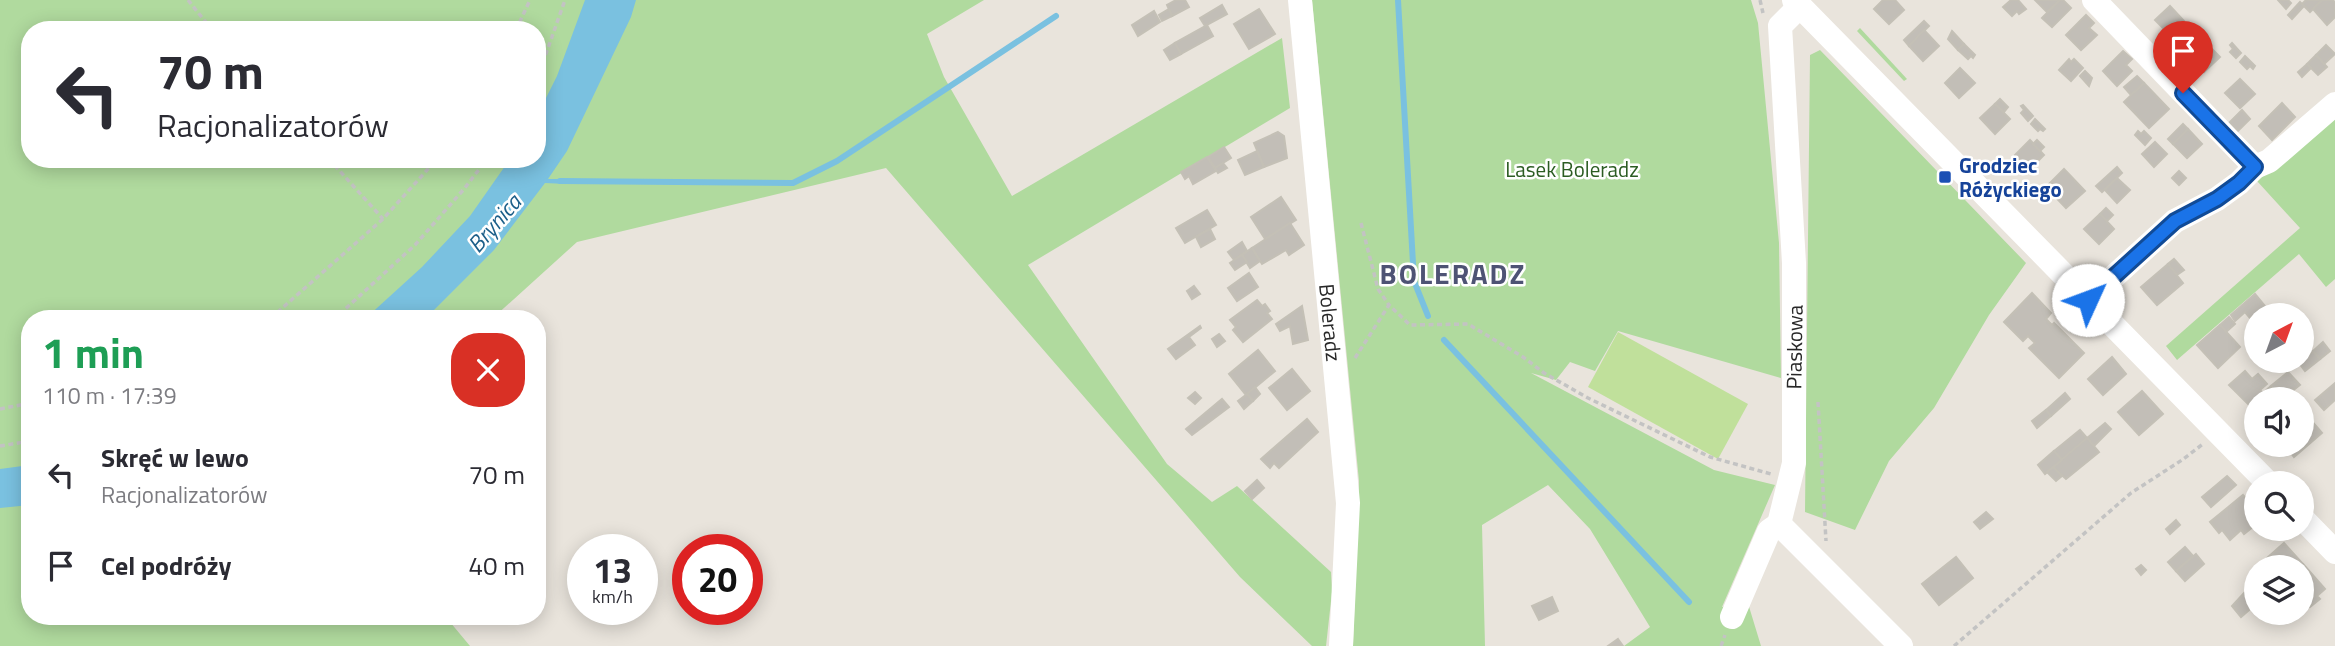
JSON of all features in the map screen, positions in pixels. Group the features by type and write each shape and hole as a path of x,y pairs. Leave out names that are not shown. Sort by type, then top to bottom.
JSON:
{"street":[{"name":"Boleradz","path":"1300,0 1349,503 1341,646"},
{"path":"2094,0 2255,167"},
{"path":"1797,3 2256,471"},
{"name":"Piaskowa","path":"1779,524 1794,463 1794,263 1780,26 1797,3"},
{"path":"2088,300 2175,221 2217,199 2239,183 2255,167 2269,161 2335,104"},
{"path":"1732,617 1769,531 1779,524 1901,646"},
{"path":"2314,530 2335,552"}],"path":[{"path":"188,0 205,21"},
{"path":"520,21 530,0"},
{"path":"546,54 565,0"},
{"path":"337,168 383,219"},
{"path":"280,310 383,219 429,168"},
{"path":"344,310 415,245 480,168"},
{"path":"1361,223 1378,289 1389,305 1410,325 1468,324 1544,373 1634,421 1710,457 1789,480"},
{"path":"1336,368 1349,366 1389,305"},
{"path":"0,409 21,404"},
{"path":"1954,646 2131,493 2182,460 2217,431"},
{"path":"0,446 21,443"}],"green space":[{"path":"0,0 984,0 927,34 944,77 1012,196 1282,38 1290,108 1028,265 1167,464 1212,502 1237,486 1331,572 1332,592 1326,646 1312,646 1240,577 886,168 577,242 502,310 21,310 21,625 452,625 470,646 0,646"},
{"name":"Lasek Boleradz","path":"1312,0 1751,0 1758,23 1779,243 1781,378 1618,331 1595,371 1570,362 1556,380 1531,373 1714,470 1775,485 1722,607 1747,600 1761,646 1624,646 1650,627 1590,529 1548,485 1482,525 1485,646 1353,646 1359,481"},
{"path":"1860,28 1907,79 1904,81 1857,31"},
{"path":"1820,50 2026,263 1989,315 1934,408 1889,461 1855,530 1805,512 1810,55"},
{"path":"2335,108 2335,279 2326,287 2299,254 2177,360 2166,346 2300,228 2257,181"},
{"path":"1618,332 1748,404 1718,459 1588,387"}],"water":[{"name":"Brynica","path":"585,0 636,0 631,17 567,151 548,179 569,179 566,184 545,183 494,250 434,310 375,310 422,267 470,216 504,168 546,168 546,98"},
{"path":"21,466 21,506 0,508 0,469"}],"building":[{"path":"1176,0 1185,0 1189,7 1172,16 1167,5"},
{"path":"1883,0 1895,0 1904,10 1889,24 1874,9"},
{"path":"2011,0 2018,0 2026,9 2019,14 2017,11 2012,16 2003,7"},
{"path":"2035,0 2060,0 2047,12"},
{"path":"2060,0 2071,8 2052,27 2042,18"},
{"path":"2278,0 2288,0 2291,3 2286,9"},
{"path":"2306,0 2322,0 2310,12 2302,4"},
{"path":"2322,0 2333,0 2335,3 2335,17 2327,25 2313,9"},
{"path":"2300,2 2304,6 2292,19 2288,15"},
{"path":"1222,5 1227,14 1205,26 1200,18"},
{"path":"2170,6 2184,21 2170,35 2155,20"},
{"path":"1169,9 1172,16 1162,21 1159,15"},
{"path":"1259,9 1275,34 1249,49 1234,24"},
{"path":"1154,11 1160,22 1138,36 1132,25"},
{"path":"2086,15 2094,23 2089,28 2097,35 2081,50 2066,35"},
{"path":"1924,21 1929,26 1909,46 1904,40"},
{"path":"1207,25 1213,36 1181,54 1175,43"},
{"path":"1924,30 1939,46 1923,61 1909,46"},
{"path":"1952,31 1964,44 1958,50 1948,39"},
{"path":"2205,42 2220,57 2204,72 2190,57"},
{"path":"1175,43 1181,54 1170,60 1164,50"},
{"path":"2232,43 2241,53 2236,58 2230,52 2233,49 2230,45"},
{"path":"1964,44 1975,55 1973,58 1971,56 1968,59 1958,50"},
{"path":"2326,45 2335,54 2324,64 2316,55"},
{"path":"2123,51 2132,59 2126,65 2132,71 2117,86 2103,71"},
{"path":"2316,55 2327,67 2318,75 2307,64"},
{"path":"2245,56 2255,66 2253,69 2250,66 2247,69 2240,62"},
{"path":"2069,59 2071,62 2074,59 2083,68 2071,81 2059,70"},
{"path":"2195,62 2202,69 2189,81 2183,74"},
{"path":"2307,64 2311,68 2302,77 2298,72"},
{"path":"1960,68 1975,83 1959,98 1945,83"},
{"path":"2085,71 2092,78 2089,86 2080,76"},
{"path":"2137,76 2144,83 2131,95 2124,87"},
{"path":"2240,79 2255,94 2240,108 2225,93"},
{"path":"2144,83 2169,109 2149,128 2124,102"},
{"path":"2000,99 2008,107 2004,112 1995,104"},
{"path":"2282,103 2295,117 2272,140 2259,126"},
{"path":"1995,104 2010,119 1995,134 1980,118"},
{"path":"2021,106 2033,116 2028,121 2021,113 2024,110"},
{"path":"2242,110 2250,119 2238,131 2229,123"},
{"path":"2035,119 2045,129 2043,131 2038,131 2031,124"},
{"path":"2183,124 2188,129 2173,144 2168,139"},
{"path":"2188,129 2202,144 2187,158 2173,144"},
{"path":"2138,131 2141,134 2144,131 2151,138 2145,145 2135,135"},
{"path":"1278,132 1284,136 1287,158 1264,167 1254,143"},
{"path":"2030,140 2044,155 2029,170 2015,155"},
{"path":"2037,140 2044,147 2040,151 2033,144"},
{"path":"2155,142 2167,154 2154,167 2142,154"},
{"path":"1224,147 1231,158 1215,168 1208,157"},
{"path":"1257,151 1264,167 1245,175 1238,160"},
{"path":"1207,157 1216,171 1193,184 1189,176 1185,179 1181,172"},
{"path":"1223,163 1227,168 1218,173 1215,168"},
{"path":"2117,167 2122,173 2102,192 2096,186"},
{"path":"2064,169 2085,191 2066,208 2046,187"},
{"path":"2179,171 2186,178 2179,185 2172,178"},
{"path":"2117,178 2130,190 2117,203 2105,190"},
{"path":"1281,197 1296,220 1265,239 1251,217"},
{"path":"2106,208 2113,215 2107,221 2100,214"},
{"path":"1207,210 1216,225 1185,243 1176,228"},
{"path":"2100,214 2114,229 2099,244 2084,229"},
{"path":"1290,223 1304,245 1289,255 1286,250 1262,264 1252,248"},
{"path":"1210,229 1215,239 1201,247 1196,237"},
{"path":"1242,242 1247,251 1234,260 1228,252"},
{"path":"1252,248 1260,261 1250,268 1242,255"},
{"path":"1242,255 1247,262 1235,270 1230,263"},
{"path":"2174,259 2184,270 2177,275 2168,264"},
{"path":"2168,264 2183,283 2157,305 2141,287"},
{"path":"1249,273 1258,287 1237,301 1228,288"},
{"path":"1194,286 1200,294 1192,299 1187,291"},
{"path":"2032,293 2051,313 2046,319 2052,325 2054,323 2084,353 2059,378 2029,348 2035,343 2028,336 2023,341 2004,322"},
{"path":"2255,294 2262,303 2245,303"},
{"path":"1257,300 1262,306 1265,304 1272,319 1243,342 1233,330 1236,327 1230,320"},
{"path":"2244,304 2244,313 2235,321 2231,315"},
{"path":"1302,306 1308,340 1293,344 1290,326 1280,331 1276,324"},
{"path":"2229,317 2235,324 2226,332 2220,325"},
{"path":"2220,325 2240,347 2218,368 2197,345"},
{"path":"1200,326 1201,328 1189,337 1195,345 1176,359 1168,349"},
{"path":"1219,334 1225,341 1217,347 1212,339"},
{"path":"2323,342 2330,351 2320,359 2314,350"},
{"path":"1258,350 1275,371 1246,395 1229,374"},
{"path":"2314,352 2320,359 2314,364"},
{"path":"2112,357 2126,374 2103,395 2088,379"},
{"path":"1292,369 1310,391 1287,410 1269,388"},
{"path":"2244,372 2252,379 2258,374 2267,384 2264,387 2244,387 2244,400 2229,385"},
{"path":"2287,373 2300,385 2297,387 2271,386"},
{"path":"2335,383 2335,400 2324,410 2315,400"},
{"path":"1255,387 1260,394 1253,401 1247,394"},
{"path":"2142,391 2163,414 2139,435 2118,412"},
{"path":"1195,392 1201,398 1195,404 1188,398"},
{"path":"2065,393 2070,399 2051,416 2046,410"},
{"path":"1247,394 1253,401 1244,409 1238,401"},
{"path":"1222,399 1229,407 1192,435 1186,429"},
{"path":"2046,410 2051,416 2037,428 2032,421"},
{"path":"1307,419 1318,432 1279,468 1274,463 1270,468 1261,459"},
{"path":"2105,423 2111,429 2094,446 2087,438"},
{"path":"2314,424 2322,433 2314,440"},
{"path":"2080,430 2087,438 2062,460 2054,451"},
{"path":"2087,438 2099,452 2066,479 2053,467"},
{"path":"2054,451 2062,460 2045,474 2038,465"},
{"path":"2053,467 2062,476 2056,481 2047,472"},
{"path":"2227,476 2236,485 2211,507 2202,497"},
{"path":"1257,480 1264,488 1252,499 1245,491"},
{"path":"2244,496 2244,534 2241,530 2230,540 2222,530 2219,533 2210,522"},
{"path":"1986,512 1993,519 1980,529 1974,522"},
{"path":"2176,520 2180,525 2170,534 2166,529"},
{"path":"2284,543 2295,555 2270,555"},
{"path":"2185,547 2193,556 2176,571 2168,562"},
{"path":"2196,554 2204,564 2185,581 2176,571"},
{"path":"1956,557 1973,578 1939,605 1922,584"},
{"path":"2141,565 2146,570 2141,575 2136,569"},
{"path":"2314,576 2325,589 2317,596 2320,599 2314,604"},
{"path":"2244,593 2244,614 2241,617 2232,606"},
{"path":"1552,597 1558,611 1539,620 1532,606"},
{"path":"1618,639 1623,646 1608,646"}],"waterway":[{"path":"1398,0 1414,281 1428,316"},
{"path":"560,181 793,183 837,161 1056,16"},
{"path":"1444,340 1689,602"}],"place":[{"name":"Grodziec Różyckiego","path":"1945,177"}],"district":[{"name":"BOLERADZ","path":"1453,273"}],"route":[{"path":"2088,300 2175,221 2217,199 2255,167 2183,93"}]}
